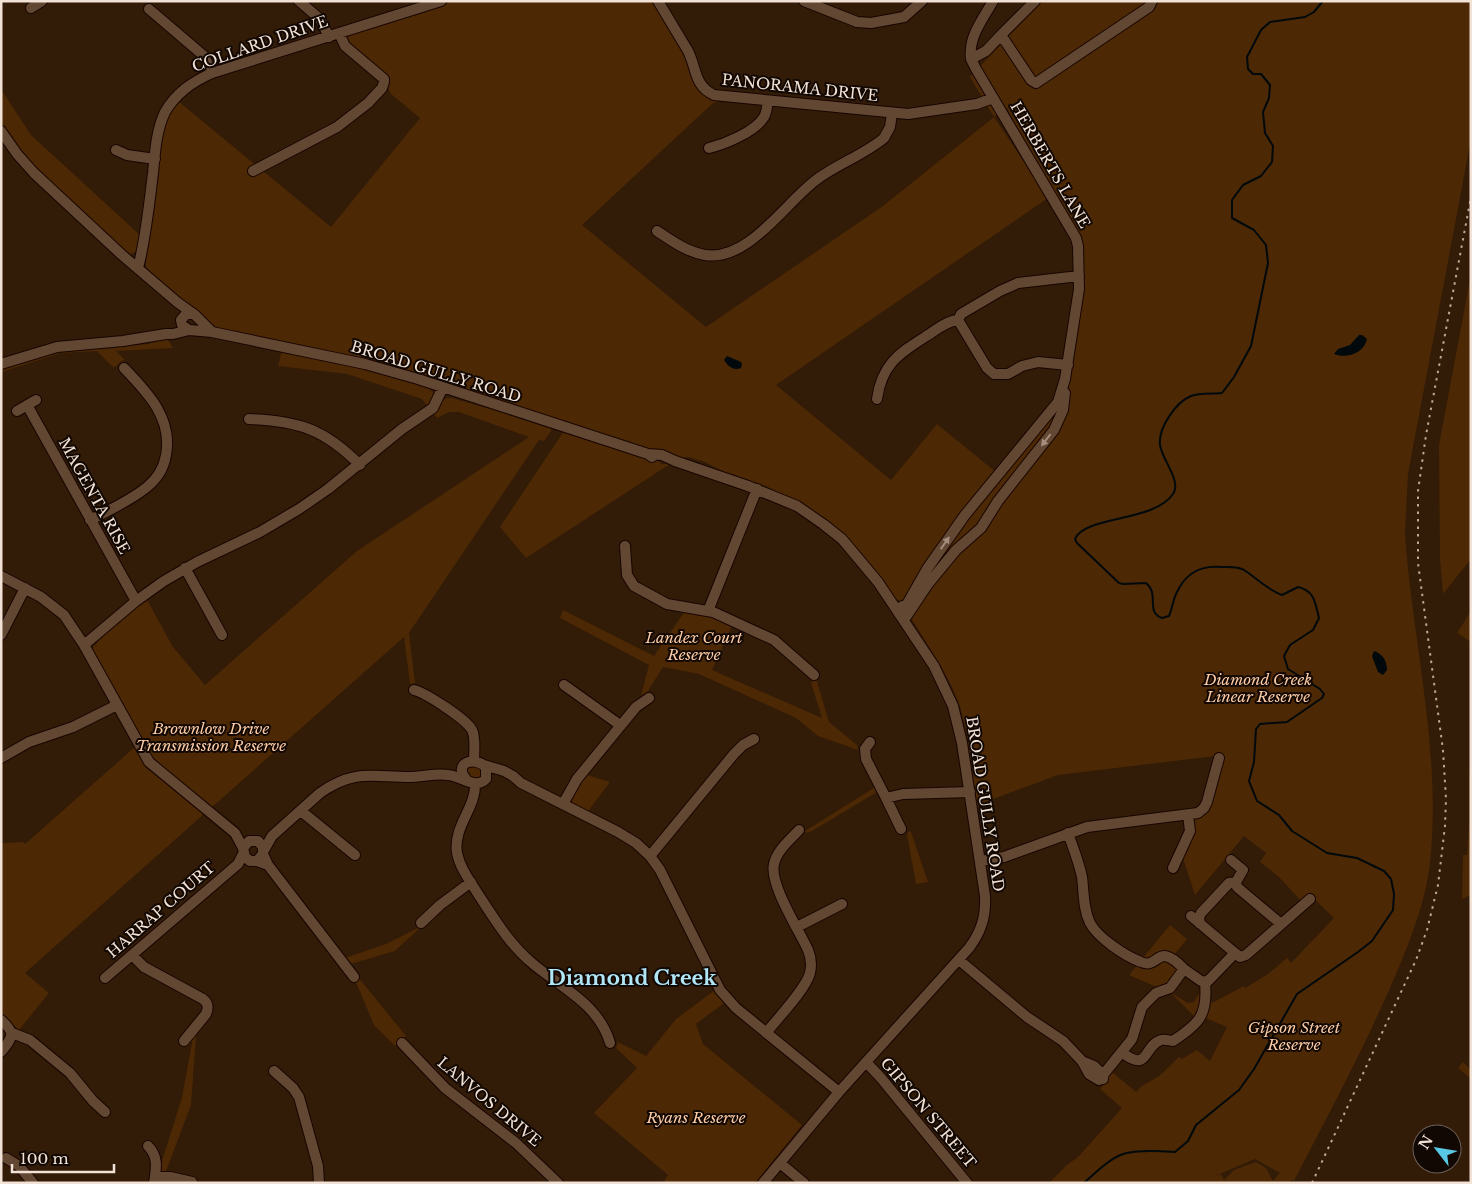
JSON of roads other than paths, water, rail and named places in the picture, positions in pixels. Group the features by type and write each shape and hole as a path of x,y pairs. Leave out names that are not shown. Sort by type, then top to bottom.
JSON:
{"street":[{"path":"31,8 42,1"},
{"path":"253,172 337,127 368,103 382,88 384,82 382,77 345,46 320,19 299,1"},
{"name":"COLLARD DRIVE","path":"138,268 144,242 160,126 168,107 188,86 212,73 441,1"},
{"name":"PANORAMA DRIVE","path":"658,1 693,60 699,83 708,93 719,96 768,101 917,114 977,104 993,98"},
{"path":"804,1 865,24 904,17 922,1"},
{"path":"993,1 972,38 971,59 986,52 1000,35 1035,1"},
{"path":"1000,35 1030,80 1036,83 1149,7 1152,1"},
{"path":"149,10 204,56 212,73"},
{"name":"HERBERTS LANE","path":"904,620 977,500 1058,402 1068,364 1080,290 1078,246 1074,234 971,59"},
{"path":"709,148 726,144 738,138 761,121 767,110 768,101"},
{"path":"657,231 677,244 704,255 723,255 732,251 764,230 815,181 884,138 890,127 892,113"},
{"path":"1,131 27,165 138,268 209,327 212,332"},
{"path":"116,150 127,155 155,159"},
{"path":"877,399 885,371 897,356 947,323 958,320 961,314 1009,286 1079,276"},
{"path":"177,302 182,326 190,330 198,325 195,315"},
{"path":"166,334 188,313 195,315"},
{"path":"958,320 986,368 994,374 1008,374 1022,366 1038,362 1068,364"},
{"name":"BROAD GULLY ROAD","path":"1,364 57,347 123,341 190,330 212,332 346,360 443,387 550,424 648,454 662,454 674,461 757,489 797,506 811,515 832,531 855,554 897,609 934,666 953,706 960,732 970,792 985,896 984,918 976,938 959,960 839,1092 763,1183"},
{"path":"90,520 145,489 160,472 166,458 168,436 162,416 148,394 124,368"},
{"name":"HERBERTS LANE","path":"897,609 907,604 931,573 981,528 998,501 1054,430 1060,420 1065,400 1065,379"},
{"path":"84,645 136,601 185,568 260,532 285,518 328,489 360,465 402,429 433,408 443,387"},
{"name":"MAGENTA RISE","path":"17,411 32,403 90,520 136,601"},
{"path":"1050,413 1058,414 1060,420"},
{"path":"250,419 287,422 311,429 335,443 360,465"},
{"path":"708,611 757,489"},
{"path":"625,546 627,575 634,586 671,605 708,611 774,640 814,675"},
{"path":"185,568 222,635"},
{"path":"1,576 41,597 59,610 84,645 149,762 236,833 268,865 354,977"},
{"path":"1,635 25,588"},
{"path":"564,685 620,726"},
{"path":"414,690 431,697 471,728 479,763 487,770 486,779"},
{"path":"563,804 577,779 620,726 640,703 649,698"},
{"path":"1,758 29,742 80,724 117,705"},
{"path":"650,856 734,754 754,738"},
{"path":"870,742 865,748 866,758 901,829"},
{"path":"980,861 1004,857 1068,833 1094,826 1198,813 1204,808 1219,758"},
{"path":"254,851 329,787 353,777 368,774 410,777 448,774 468,761 504,771 521,783 628,838 650,856 660,870 720,990 736,1008 839,1092"},
{"path":"463,766 462,774 470,782 474,794 461,825 456,846 460,864 514,946 540,970 579,998 604,1027 610,1043"},
{"path":"448,774 470,782 481,783 494,775 500,775 521,783"},
{"path":"886,798 903,794 970,792"},
{"path":"301,811 355,855"},
{"path":"1173,868 1190,831 1188,815"},
{"path":"766,1033 806,983 812,964 810,955 777,888 773,870 779,853 799,830"},
{"path":"1068,833 1079,865 1088,917 1095,930 1121,952 1139,962 1150,963 1159,957 1165,956 1171,958 1205,983"},
{"name":"HARRAP COURT","path":"105,978 254,851"},
{"path":"1230,860 1242,870 1236,886 1281,924"},
{"path":"1200,924 1200,915 1231,881 1236,882"},
{"path":"422,923 440,905 471,882"},
{"path":"1191,916 1240,957 1246,955 1310,899"},
{"path":"797,927 842,905"},
{"path":"1205,983 1235,953"},
{"path":"132,955 144,967 211,1005 184,1041"},
{"path":"959,960 1027,1018 1058,1037 1082,1061 1094,1066 1103,1075 1123,1053 1135,1035 1142,1007 1156,993 1170,988 1184,969"},
{"path":"1123,1053 1133,1061 1136,1061 1143,1057 1158,1042 1164,1040 1173,1041 1192,1028 1205,1008 1205,983"},
{"path":"1,1020 11,1029 12,1033 10,1040 1,1052"},
{"path":"12,1033 30,1040 70,1073 93,1101 105,1112"},
{"name":"LANVOS DRIVE","path":"402,1043 445,1088 511,1138 558,1183"},
{"name":"GIPSON STREET","path":"866,1062 966,1183"},
{"path":"274,1071 289,1084 299,1097 318,1166 319,1183"},
{"path":"148,1146 154,1152 156,1159 154,1180 170,1178 192,1182"},
{"path":"6,1158 19,1166 33,1183"},
{"path":"780,1163 804,1183"}],"waterway":[{"name":"Diamond Creek","path":"1084,1183 1118,1156 1141,1151 1175,1152 1188,1141 1196,1125 1239,1090 1254,1069 1297,994 1372,941 1393,910 1394,894 1391,879 1384,871 1357,858 1327,853 1292,831 1279,815 1257,801 1249,781 1254,762 1256,729 1260,724 1287,722 1322,698 1324,694 1320,689 1288,669 1284,656 1290,645 1313,630 1319,618 1313,598 1308,591 1298,587 1282,595 1271,590 1239,568 1213,567 1199,569 1184,581 1176,594 1169,616 1162,618 1154,612 1152,592 1146,583 1119,583 1075,539 1081,532 1091,526 1151,510 1164,503 1173,494 1175,483 1160,445 1162,431 1169,416 1185,399 1191,396 1222,393 1234,377 1251,346 1268,263 1266,245 1254,230 1232,218 1232,200 1243,185 1261,176 1272,162 1273,146 1265,133 1263,112 1269,98 1270,85 1261,74 1253,74 1248,69 1247,57 1261,30 1270,22 1305,17 1314,12 1323,1"}],"railway":[{"path":"1312,1183 1416,960 1427,930 1438,885 1445,826 1446,799 1443,750 1418,563 1418,491 1426,435 1471,197"}],"district":[{"name":"Diamond Creek","path":"632,978"}],"park label":[{"name":"Landex Court Reserve","path":"694,646"},
{"name":"Diamond Creek Linear Reserve","path":"1258,688"},
{"name":"Brownlow Drive Transmission Reserve","path":"211,738"},
{"name":"Gipson Street Reserve","path":"1294,1036"},
{"name":"Ryans Reserve","path":"696,1118"}]}
